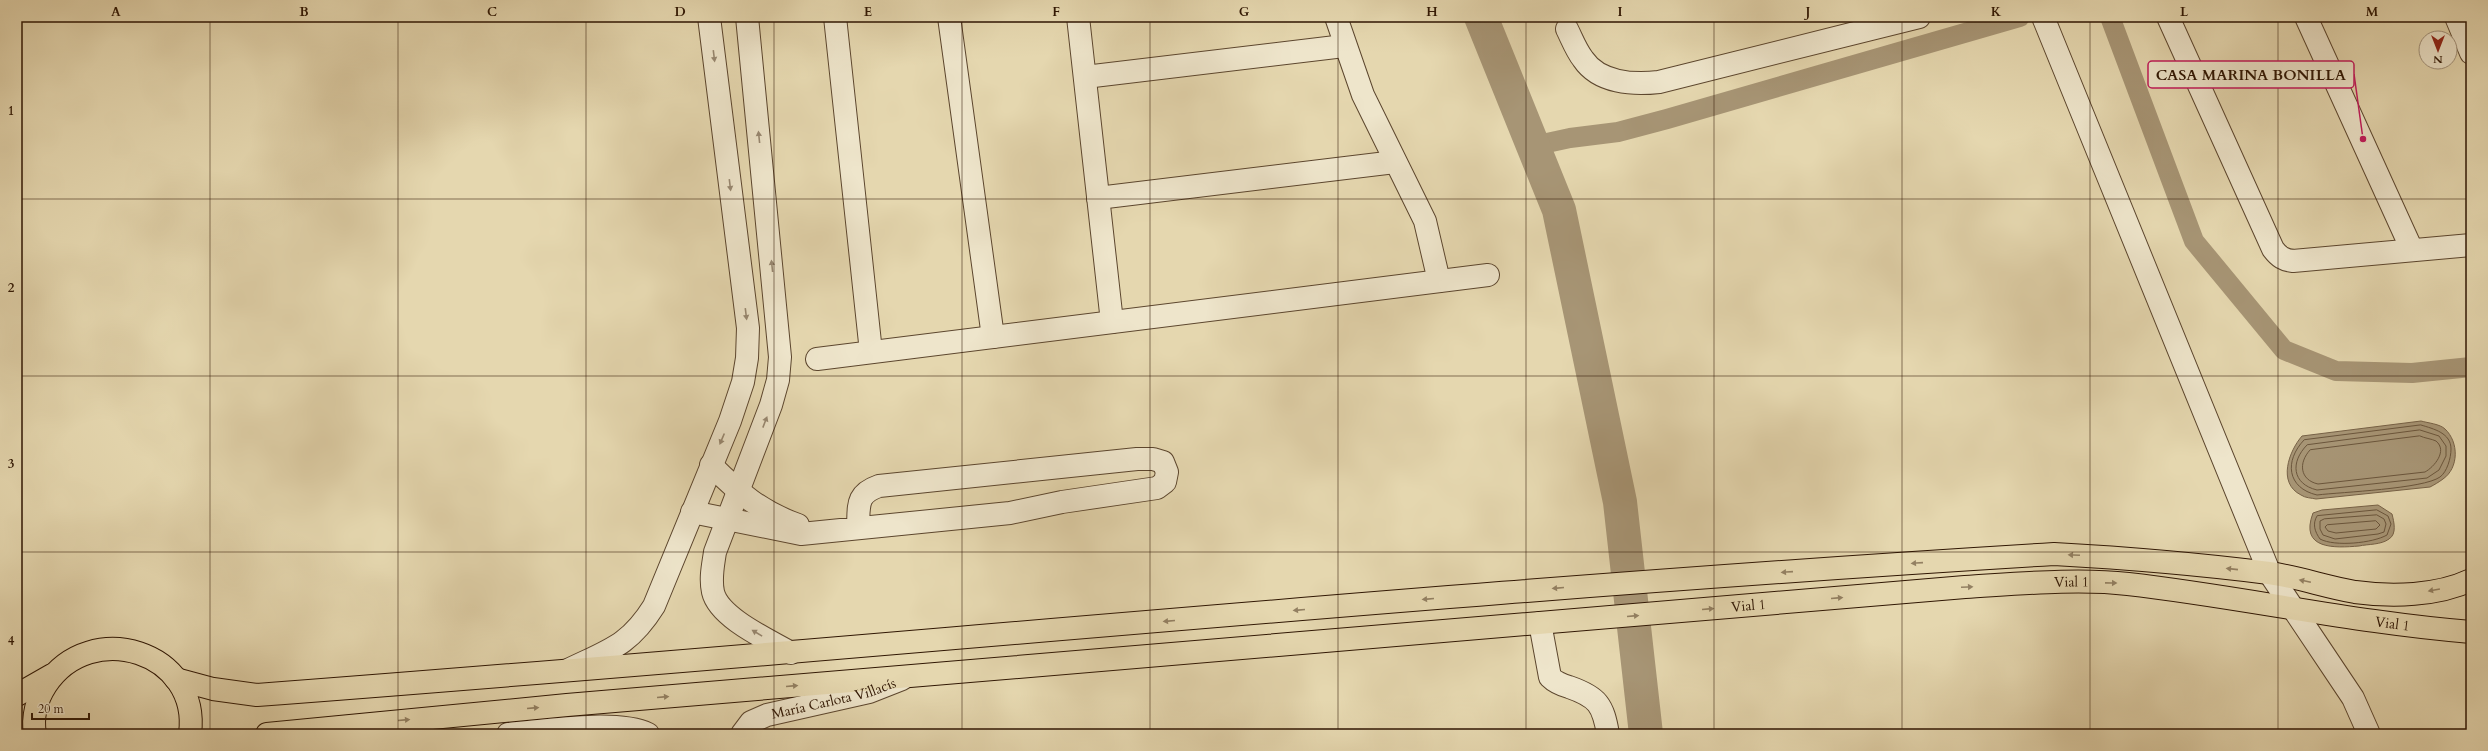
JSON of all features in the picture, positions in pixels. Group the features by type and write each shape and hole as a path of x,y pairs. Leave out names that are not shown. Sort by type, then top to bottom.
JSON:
{"main road":[{"name":"Vial 1","path":"176,679 213,689 258,695 565,672 1597,585 2054,554 2129,558 2270,574 2355,592 2411,594 2460,585 2471,580"},
{"name":"Vial 1","path":"267,734 319,731 908,676 1965,586 2052,583 2127,584 2292,609 2471,632"},
{"path":"17,695 52,675 70,660 92,650 115,647 138,652 159,662 176,679 187,700 191,724 190,734"},
{"path":"35,734 36,709 42,691 52,675"}],"street":[{"path":"565,672 615,648 631,638 643,624 654,606 712,464 743,382 747,358 748,328 709,17"},
{"path":"747,17 780,357 778,380 771,405 715,552 711,574 713,593 720,606 734,620 791,653"},
{"path":"835,17 871,352"},
{"path":"949,17 993,336"},
{"path":"1078,17 1112,322"},
{"path":"1336,17 1344,46 1363,95 1425,222 1439,281"},
{"path":"1566,29 1583,60 1595,71 1608,78 1643,84 1659,82 1919,17"},
{"path":"2044,17 2270,574 2353,698 2369,734"},
{"path":"2168,17 2273,249 2278,255 2285,260 2293,261 2471,245"},
{"path":"2306,17 2412,250"},
{"path":"2456,17 2471,53"},
{"path":"1085,77 1344,46"},
{"path":"1098,198 1395,162"},
{"path":"817,359 1488,275"},
{"path":"692,512 801,534 858,527 1010,513 1062,502 1144,491 1157,488 1164,482 1167,472 1163,462 1153,458 879,486 867,490 862,496 859,505 858,527"},
{"path":"712,464 738,492 778,517 816,532"},
{"path":"1540,623 1550,678 1555,683 1587,693 1595,699 1605,717 1608,734"},
{"name":"María Carlota Villacís","path":"742,734 751,722 767,715 869,692 908,676"},
{"path":"508,734 599,727 626,728 648,734"}],"water":[{"path":"2421,421 2443,427 2450,434 2455,448 2452,468 2443,479 2430,487 2316,499 2303,496 2294,490 2289,483 2287,475 2290,458 2297,442 2302,436"},
{"path":"2378,505 2392,514 2393,517 2394,531 2392,537 2386,541 2359,546 2340,547 2322,544 2315,540 2311,534 2310,525 2313,513 2322,510"}],"waterway":[{"path":"1481,17 1559,210 1620,502 1646,734"},
{"path":"1533,146 1570,138 1618,132 2020,17"},
{"path":"2110,17 2194,241 2284,350 2336,371 2412,373 2471,367"}],"place":[{"name":"CASA MARINA BONILLA","path":"2363,139"}]}
